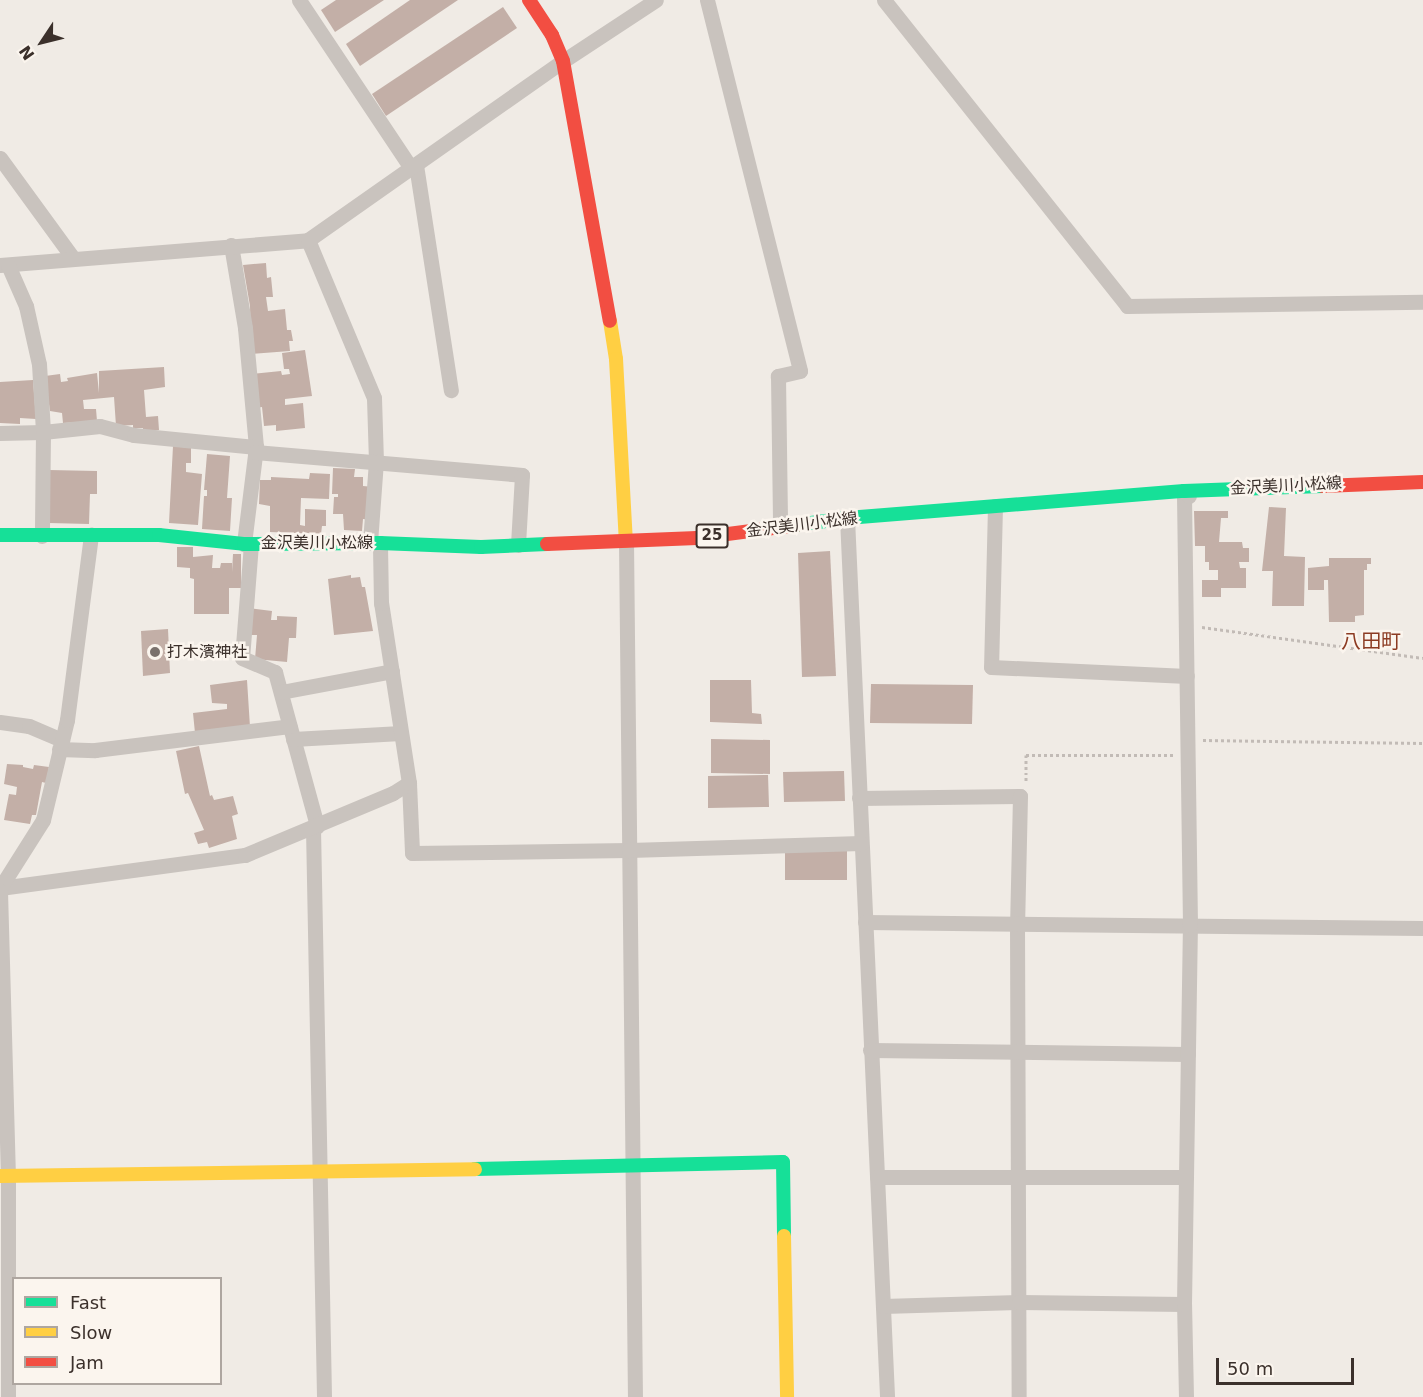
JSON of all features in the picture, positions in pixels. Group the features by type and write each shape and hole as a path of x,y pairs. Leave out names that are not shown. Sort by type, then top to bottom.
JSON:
{"street":[{"path":"299,0 413,167 451,390"},
{"path":"528,0 552,34 563,61 616,359 626,541 635,1397"},
{"path":"42,536 43,432 39,364 26,306 4,265 308,240 563,61 656,0"},
{"path":"707,0 800,371 778,376 780,527"},
{"path":"884,0 1127,306 1423,302"},
{"path":"0,158 73,258"},
{"path":"308,240 374,398 375,543 381,603 409,783 412,853 629,850 861,843"},
{"path":"231,245 245,328 256,449 242,658 275,672 315,827 324,1397"},
{"path":"0,433 43,432 100,426 134,435 256,449 522,474 518,545"},
{"name":"金沢美川小松線","path":"0,535 159,535 248,544 518,545 626,541 697,538 847,518 995,506 1423,482"},
{"path":"1186,1397 1186,1177 1190,925 1186,625 1189,495"},
{"path":"995,506 991,667 1187,676"},
{"path":"847,518 887,1397"},
{"path":"8,1397 0,889 43,820 61,745 91,536"},
{"path":"281,693 392,671"},
{"path":"0,722 30,726 61,745 95,750 292,733 402,733"},
{"path":"0,889 245,855 393,794 409,783"},
{"path":"859,798 1020,796 1017,925 1019,1397"},
{"path":"865,922 1423,928"},
{"path":"870,1050 1188,1054"},
{"path":"4,1176 632,1167 783,1162 787,1397"},
{"path":"877,1177 1186,1177"},
{"path":"883,1306 1019,1302 1185,1304"}],"path":[{"path":"1186,625 1423,658"},
{"path":"1188,739 1423,743"},
{"path":"1020,796 1026,786 1026,755 1188,756"}],"building":[{"path":"336,0 384,0 335,32 321,10"},
{"path":"410,0 458,0 360,66 346,44"},
{"path":"503,7 517,28 386,116 372,94"},
{"path":"266,263 267,278 271,277 273,297 266,297 268,311 285,309 287,330 291,330 293,341 289,341 290,351 251,354 250,306 243,265"},
{"path":"305,350 312,396 285,399 285,405 303,403 305,428 276,431 276,425 264,426 262,407 256,408 252,374 281,371 282,375 290,374 289,369 284,369 282,353"},
{"path":"164,367 165,387 144,390 146,417 158,416 159,430 143,431 143,428 133,428 133,425 116,426 114,397 83,400 84,409 96,409 97,421 63,423 62,413 50,411 45,376 60,374 61,382 68,381 67,378 97,373 99,393 99,371"},
{"path":"33,380 36,419 20,418 20,424 0,423 0,382"},
{"path":"173,446 191,448 191,463 186,463 186,472 202,474 198,525 169,523"},
{"path":"207,454 230,456 227,498 232,498 230,531 202,529 204,496 207,496 207,490 204,490"},
{"path":"333,468 355,469 354,477 363,477 363,486 374,487 371,520 363,519 362,531 344,530 343,514 333,514 334,497 338,497 338,494 332,494"},
{"path":"49,470 97,471 97,494 90,494 89,524 49,523"},
{"path":"310,473 330,474 329,499 301,498 300,525 305,526 305,509 326,510 326,526 322,526 321,534 270,532 270,506 259,504 260,480 271,480 271,477 309,479"},
{"path":"1269,507 1286,508 1284,556 1305,557 1304,606 1272,606 1273,571 1262,571"},
{"path":"1194,511 1228,511 1228,518 1221,518 1219,542 1242,542 1243,548 1249,548 1249,562 1239,562 1240,568 1246,568 1246,588 1221,588 1221,597 1202,597 1202,580 1218,580 1218,570 1209,570 1209,562 1205,562 1205,546 1195,546"},
{"path":"177,547 193,547 193,557 213,555 212,568 220,568 221,563 232,563 232,572 233,554 241,554 241,588 229,588 229,614 194,614 194,579 190,578 190,568 177,567"},
{"path":"830,551 836,676 802,677 798,553"},
{"path":"1329,558 1371,558 1371,564 1367,564 1367,570 1364,570 1364,615 1355,616 1355,622 1329,622 1328,580 1324,580 1324,590 1308,590 1308,568 1329,566"},
{"path":"351,575 351,578 360,577 362,587 365,587 373,631 334,635 328,579"},
{"path":"249,608 272,611 271,620 277,620 277,616 297,617 296,638 289,638 287,662 255,659 257,635 247,635"},
{"name":"打木濱神社","path":"168,629 170,673 143,676 141,631"},
{"path":"247,680 250,727 195,733 193,713 227,709 227,704 212,703 210,685"},
{"path":"710,680 751,680 752,713 761,714 762,724 710,722"},
{"path":"871,684 973,685 972,724 870,723"},
{"path":"711,739 770,740 770,774 711,773"},
{"path":"199,746 210,796 212,795 214,800 233,796 238,814 232,816 237,839 209,848 207,842 198,844 194,833 204,830 188,793 185,794 176,751"},
{"path":"7,764 23,765 23,767 33,769 34,765 49,767 46,783 42,782 36,815 32,815 30,824 4,820 9,794 16,795 17,787 4,784"},
{"path":"844,771 845,801 784,802 783,772"},
{"path":"768,775 769,807 708,808 708,776"},
{"path":"847,850 847,880 785,880 785,851"}],"traffic: fast":[{"path":"797,525 847,518 1184,491 1323,486"},
{"path":"0,535 159,535 244,544 380,543 481,547 547,544"},
{"path":"475,1169 783,1162 784,1236"}],"traffic: slow":[{"path":"610,321 616,359 626,541"},
{"path":"0,1176 475,1169"},
{"path":"784,1236 787,1397"}],"traffic: jam":[{"path":"529,0 552,35 563,61 610,321"},
{"path":"1323,486 1423,482"},
{"path":"547,544 697,538 797,525"}],"place":[{"name":"打木濱神社","path":"155,652"}],"district":[{"name":"八田町","path":"1371,641"}]}
